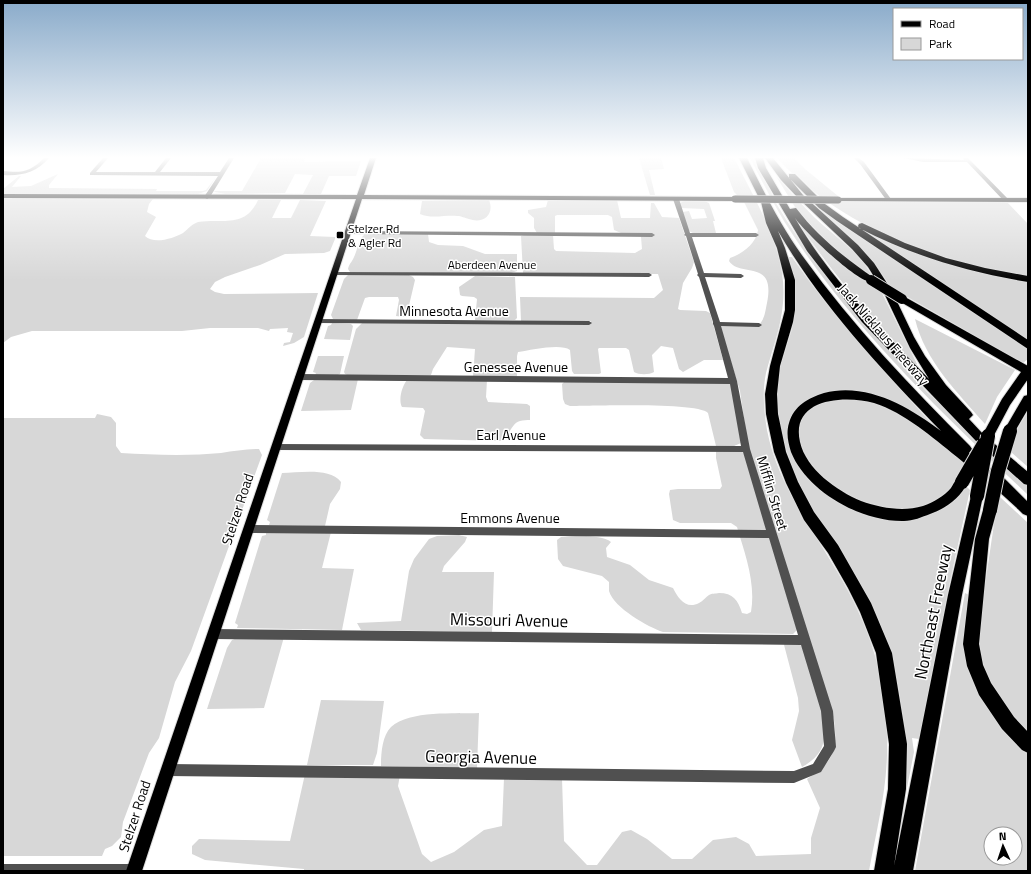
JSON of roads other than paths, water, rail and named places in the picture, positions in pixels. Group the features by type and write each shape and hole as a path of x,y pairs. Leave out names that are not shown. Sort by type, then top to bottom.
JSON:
{"highway":[{"name":"Jack Nicklaus Freeway","path":"763,199 800,258 849,321 903,383 1028,510"},
{"name":"Jack Nicklaus Freeway","path":"780,199 811,251 847,298 883,340 980,438 1027,480"},
{"path":"786,199 806,227 834,253 871,280 1001,354 1028,372"},
{"path":"802,199 872,265 881,279 915,348 926,366 962,410 1011,460 1027,480"},
{"path":"815,199 822,206 864,236 1028,345"},
{"path":"817,199 876,234 903,246 969,267 1028,279"},
{"path":"765,202 770,223 781,248 790,280 790,310 775,366 771,394 772,414 780,452 792,483 809,516 833,549 866,608 884,653 898,744 897,789 884,871"},
{"name":"Northeast Freeway","path":"903,871 954,595 977,496 988,436 998,416 1020,380 1028,372"},
{"path":"988,436 962,482 952,496 937,506 922,512 904,515 883,513 863,507 828,489 815,478 803,462 794,444 793,435 798,415 807,405 814,401 830,396 859,396 885,402 920,421 1004,487"},
{"path":"1028,400 1010,430 998,471 982,540 971,644 975,666 985,689 1008,723 1028,744"}],"main road":[{"name":"Stelzer Road","path":"134,870 359,199"},
{"path":"642,199 1028,200"}],"street":[{"name":"Mifflin Street","path":"676,199 734,380 746,449 827,711 830,747 817,768 794,777"},
{"path":"348,233 652,235"},
{"path":"687,235 756,235"},
{"name":"Aberdeen Avenue","path":"334,274 649,275"},
{"path":"700,275 740,276"},
{"name":"Minnesota Avenue","path":"318,321 589,323"},
{"path":"716,324 760,325"},
{"name":"Genessee Avenue","path":"299,377 734,380"},
{"name":"Earl Avenue","path":"276,446 746,449"},
{"name":"Emmons Avenue","path":"249,529 772,534"},
{"name":"Missouri Avenue","path":"214,634 804,640"},
{"name":"Georgia Avenue","path":"168,770 794,777"},
{"path":"3,870 134,870"}],"place":[{"name":"Stelzer Rd & Agler Rd","path":"340,235"}]}
